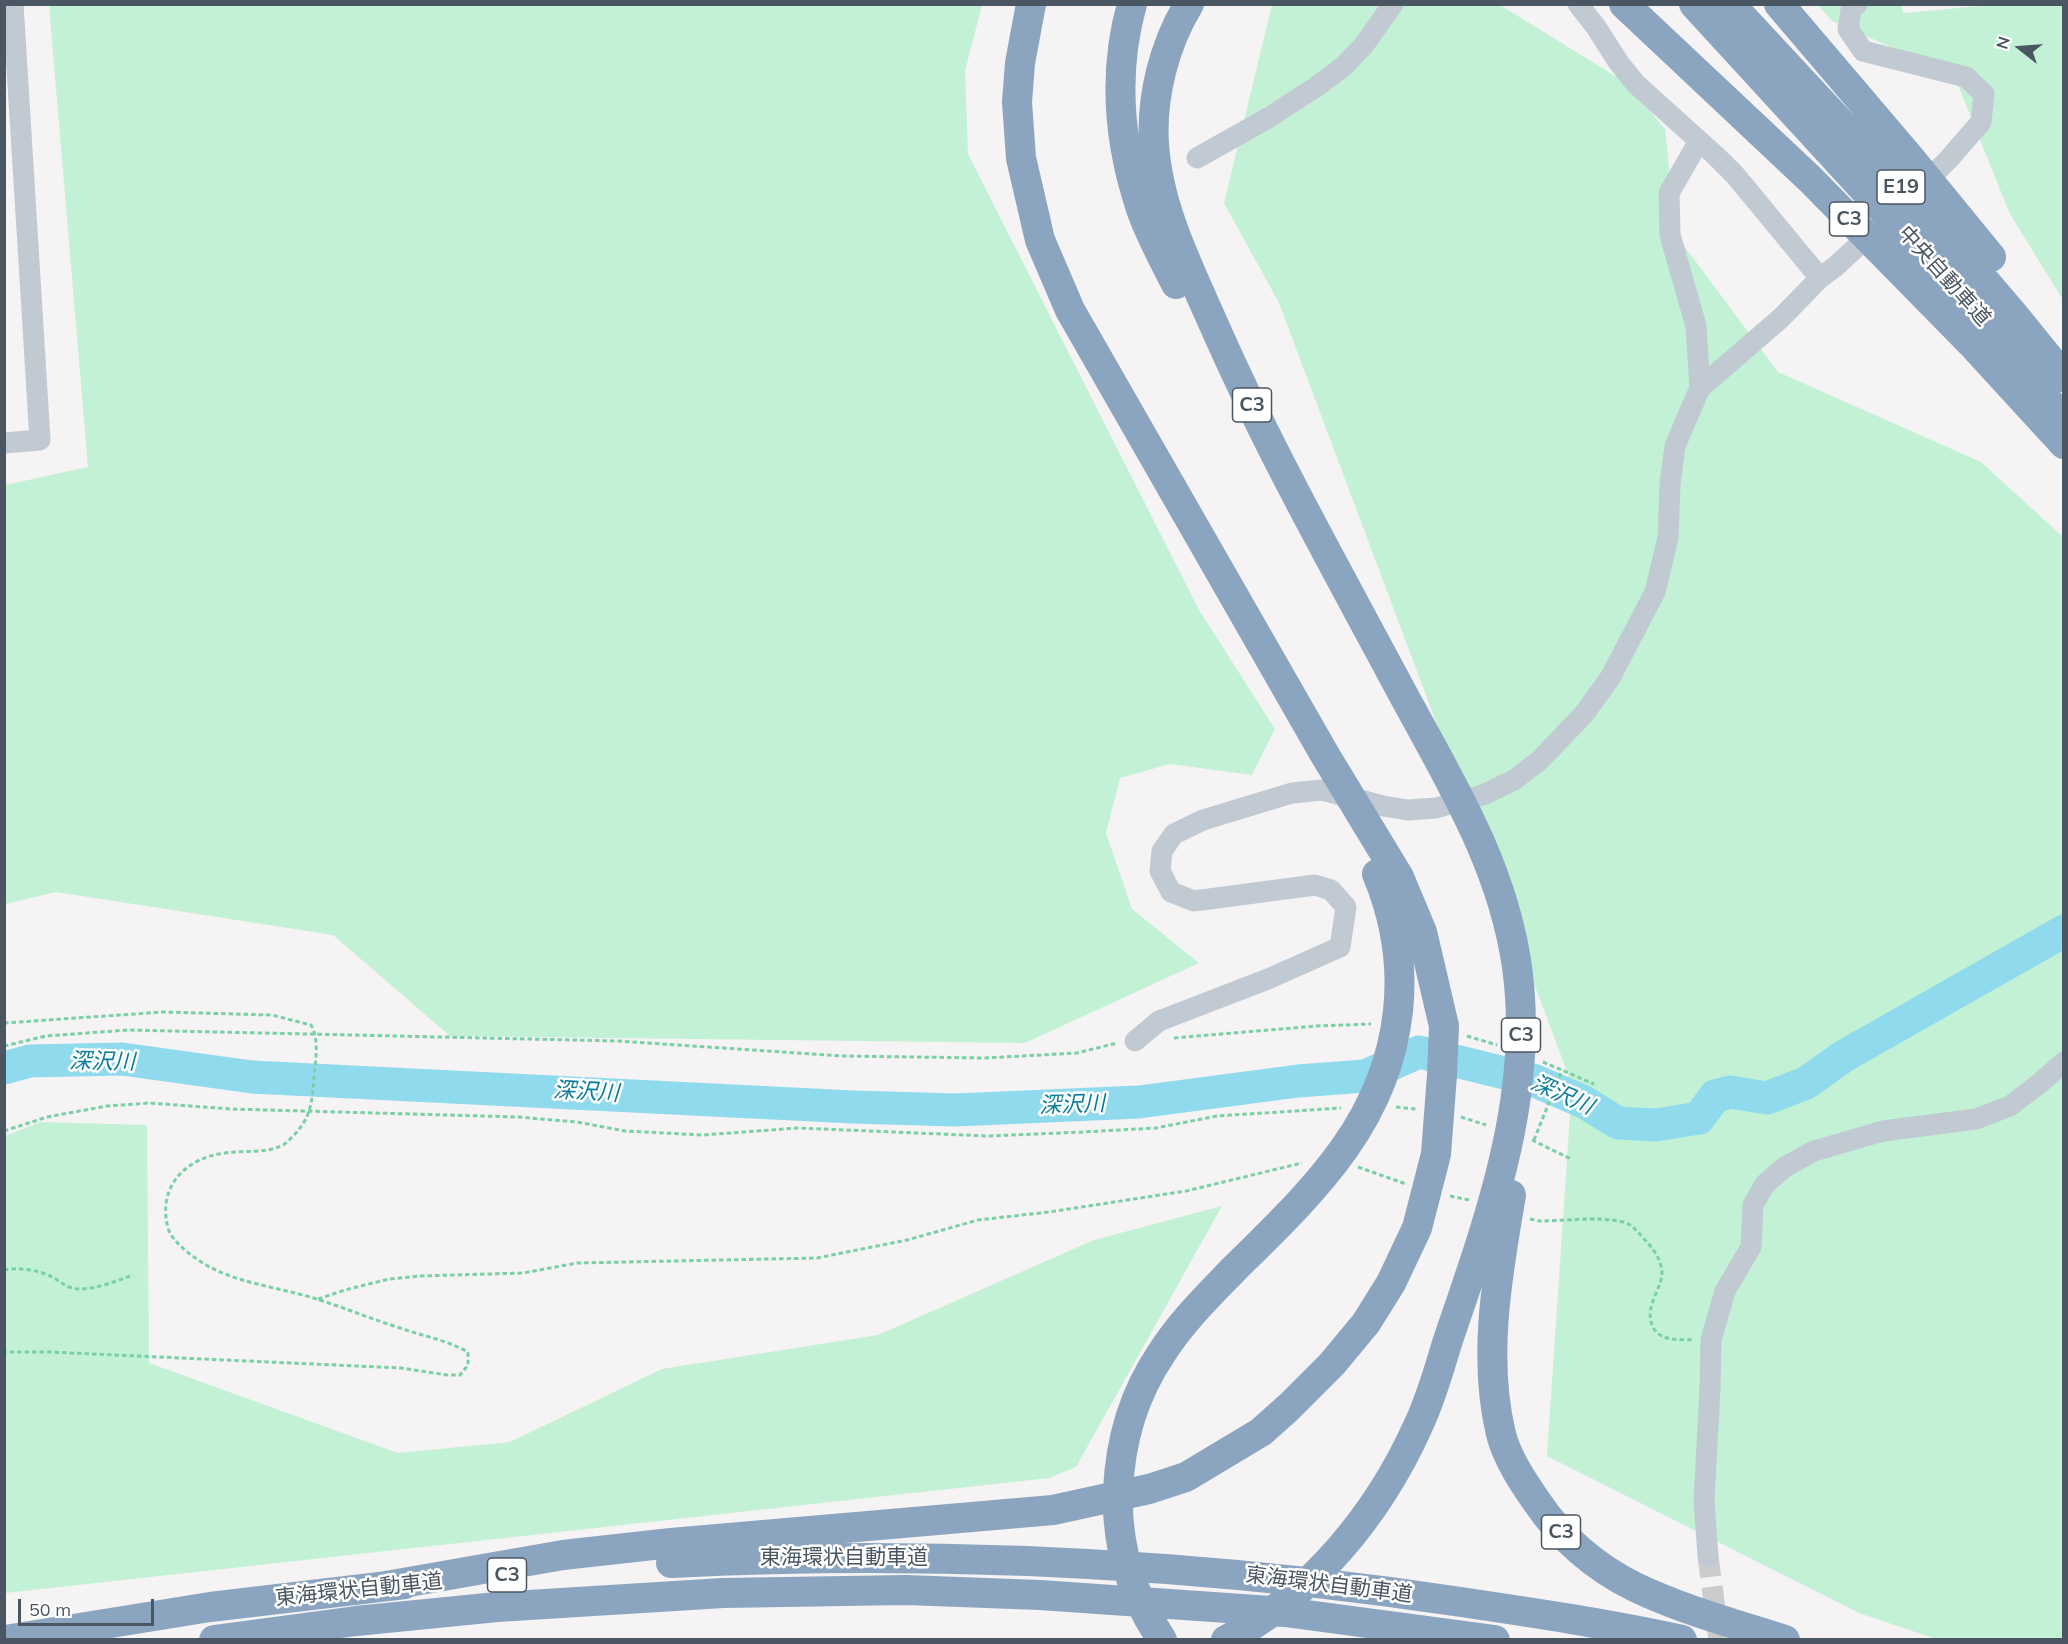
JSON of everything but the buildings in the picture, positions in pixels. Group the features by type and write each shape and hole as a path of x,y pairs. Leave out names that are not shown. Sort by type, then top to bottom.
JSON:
{"highway":[{"name":"C3","path":"1132,4 1121,62 1120,110 1127,158 1142,210 1209,351 1350,594"},
{"name":"C3","path":"1189,4 1170,42 1155,106 1154,145 1163,195 1184,256 1223,345 1271,444 1451,781 1485,851 1507,914 1517,965 1522,1014 1515,1111 1501,1172 1464,1295 1420,1423 1396,1471 1368,1516 1342,1547 1284,1602 1226,1640"},
{"name":"C3","path":"1624,4 1810,179 1975,347 2064,444"},
{"name":"中央自動車道","path":"1694,4 1985,321 2064,421"},
{"name":"中央自動車道","path":"1731,4 1954,245 2064,377"},
{"path":"1779,4 1910,158 2064,349"},
{"path":"386,1586 563,1555 671,1543 1053,1509 1149,1489 1186,1477 1261,1432 1332,1364 1366,1323 1391,1283 1417,1228 1436,1154 1444,1026 1422,932 1399,876 1325,755 1070,310 1040,240 1021,158 1017,102 1020,63 1030,11"},
{"path":"1162,1640 1142,1607 1131,1583 1122,1551 1117,1512 1119,1471 1127,1427 1142,1388 1161,1353 1186,1320 1307,1197 1335,1164 1371,1107 1386,1068 1396,1032 1400,988 1395,932 1389,901 1325,755"},
{"name":"C3","path":"1519,1058 1522,1115 1495,1299 1492,1346 1495,1394 1501,1435 1520,1477 1549,1520 1585,1555 1633,1586 1681,1607 1785,1640"},
{"name":"東海環状自動車道","path":"6,1640 210,1607 386,1586 528,1573 756,1559 837,1557 1012,1560 1296,1580 1532,1612 1682,1640"},
{"name":"東海環状自動車道","path":"214,1640 356,1621 497,1607 723,1593 906,1590 1040,1595 1199,1605 1355,1620 1495,1640"}],"street":[{"path":"4,443 40,440 13,4"},
{"path":"1197,158 1268,118 1344,66 1364,45 1393,4"},
{"path":"1578,4 1636,84 1735,175 1828,272"},
{"path":"1135,1041 1159,1021 1268,979 1340,947 1346,907 1331,890 1315,885 1194,901 1171,892 1160,871 1162,851 1174,834 1203,820 1292,793 1322,790 1408,810 1436,808 1483,795 1514,780 1540,760 1584,714 1610,678 1655,592 1668,538 1675,446 1700,388 1781,318 1948,160 1981,122 1984,94 1966,77 1863,51 1848,29 1851,10 1857,4"},
{"path":"1699,141 1669,193 1670,235 1696,326 1700,388"},
{"path":"1708,1556 1704,1501 1711,1340 1725,1292 1751,1247 1753,1205 1765,1184 1785,1167 1814,1151 1883,1131 1976,1119 2010,1106 2064,1062"}],"path":[{"path":"4,1023 163,1012 272,1015 311,1025 317,1036 312,1102 304,1125 284,1144 261,1152 223,1153 198,1161 177,1176 168,1190 164,1211 168,1232 190,1255 216,1271 247,1282 276,1287 318,1299 399,1328 453,1344 468,1353 468,1365 460,1375 447,1375 401,1368 49,1352 4,1352"},
{"path":"1170,1038 1317,1026 1380,1025"},
{"path":"4,1046 46,1036 128,1030 618,1041 841,1056 985,1058 1077,1053 1108,1044 1135,1041"},
{"path":"1464,1036 1475,1037 1519,1058 1562,1071 1594,1084"},
{"path":"1534,1140 1562,1071"},
{"path":"4,1131 47,1117 107,1106 149,1103 308,1112 519,1117 577,1122 625,1131 703,1135 798,1128 988,1136 1156,1128 1217,1116 1342,1108"},
{"path":"1395,1107 1417,1109"},
{"path":"1450,1115 1496,1128"},
{"path":"1524,1137 1571,1159"},
{"path":"318,1299 389,1279 420,1276 523,1272 577,1263 833,1256 907,1240 978,1220 1049,1212 1186,1191 1254,1173 1311,1162"},
{"path":"1349,1164 1407,1184"},
{"path":"1442,1194 1478,1202"},
{"path":"1524,1218 1540,1221 1605,1220 1633,1226 1653,1250 1662,1267 1649,1318 1655,1333 1668,1339 1711,1340"},
{"path":"4,1270 37,1271 68,1287 79,1289 106,1285 133,1275"}],"green space":[{"path":"49,5 982,5 965,71 968,154 1199,610 1275,729 1252,775 1170,764 1120,778 1106,833 1132,909 1199,963 1025,1043 450,1036 333,935 56,892 5,904 5,485 88,467"},
{"path":"1272,5 1500,5 1628,84 1665,129 1676,235 1778,372 1981,462 2063,537 2063,1639 1936,1639 1859,1613 1547,1456 1572,1085 1279,303 1224,203"},
{"path":"1818,5 1900,5 1904,13 1991,5 2063,5 2063,300 2010,214 1954,75 1832,21"},
{"path":"40,1122 147,1125 149,1363 398,1453 510,1442 662,1369 878,1335 1094,1240 1222,1206 1076,1467 1049,1478 5,1593 5,1136"}],"waterway":[{"name":"深沢川","path":"4,1068 30,1061 122,1059 252,1077 955,1110 1139,1102 1298,1081 1365,1076 1419,1052 1533,1080 1584,1102 1618,1123 1656,1125 1699,1118 1715,1096 1730,1092 1767,1098 1806,1083 1844,1056 2064,931"}],"tunnel":[{"path":"1708,1556 1719,1640"}]}
